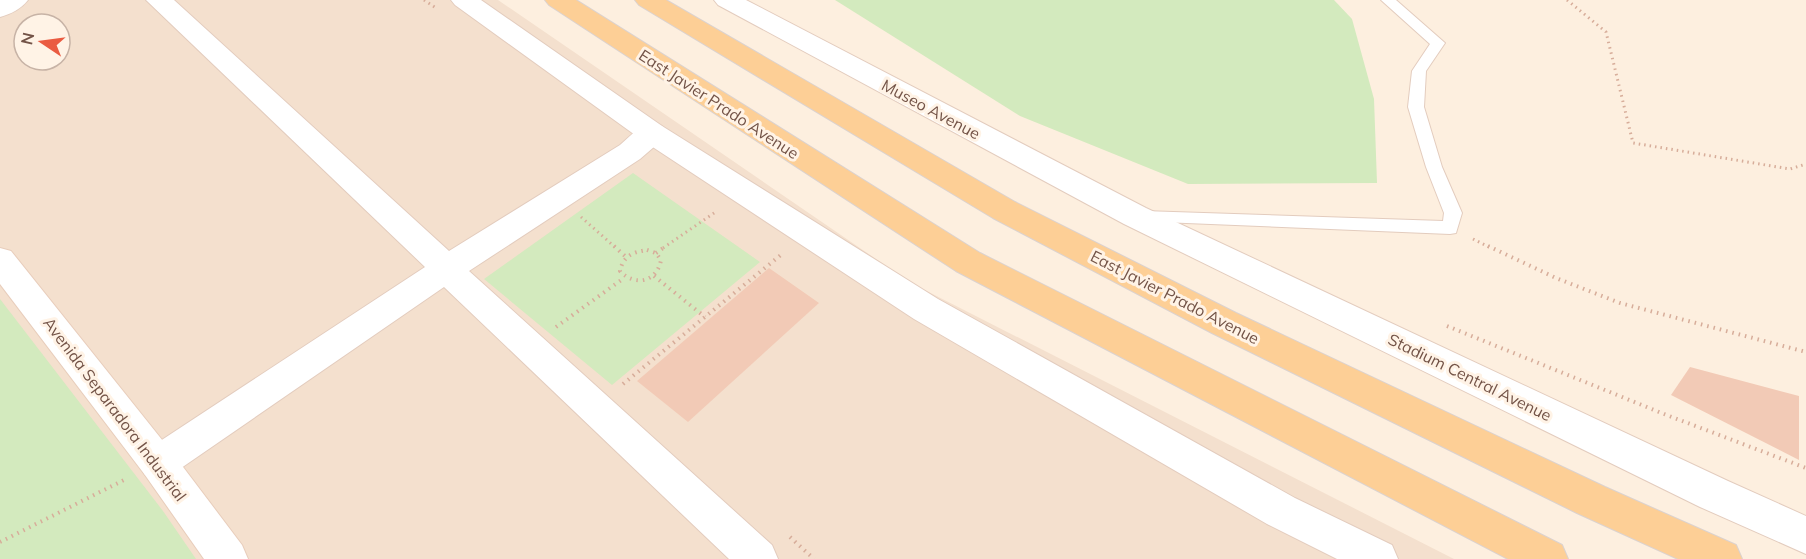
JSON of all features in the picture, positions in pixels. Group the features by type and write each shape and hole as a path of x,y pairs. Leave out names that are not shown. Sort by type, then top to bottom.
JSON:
{"main road":[{"name":"East Javier Prado Avenue","path":"558,0 968,262 1548,559"},
{"name":"East Javier Prado Avenue","path":"648,0 1004,210 1224,323 1580,495 1722,559"}],"street":[{"path":"0,9 15,0"},
{"path":"159,0 758,559"},
{"path":"464,0 652,133 926,309 1281,511 1378,559"},
{"name":"Museo Avenue","path":"730,1 1135,216"},
{"path":"158,463 446,270 630,152 652,133"},
{"name":"Stadium Central Avenue","path":"1135,216 1703,489 1806,535"},
{"name":"Avenida Separadora Industrial","path":"0,260 158,463 228,559"}],"lane":[{"path":"1135,216 1450,228 1453,213 1434,167 1416,107 1419,71 1438,43 1388,0"}],"path":[{"path":"1567,0 1606,32 1633,143 1790,169 1806,165"},
{"path":"656,253 719,209"},
{"path":"574,211 626,256"},
{"path":"1450,228 1558,280 1641,310 1761,338 1806,352"},
{"path":"647,250 656,253 661,260 661,268 645,281 633,282 624,278 620,272 620,264 626,256 635,251 647,250"},
{"path":"621,386 782,254"},
{"path":"654,276 705,317"},
{"path":"555,327 624,278"},
{"path":"0,542 158,463"}],"shaded area":[{"path":"0,0 498,0 911,283 1454,559 0,559"}],"green space":[{"path":"835,0 1334,0 1352,19 1374,99 1377,183 1188,184 1020,116"},
{"path":"633,173 760,262 612,385 484,279"},
{"path":"0,299 163,511 196,559 0,559"}],"building":[{"path":"769,268 819,303 688,422 637,381"},
{"path":"1690,367 1799,396 1799,460 1671,395"}]}
